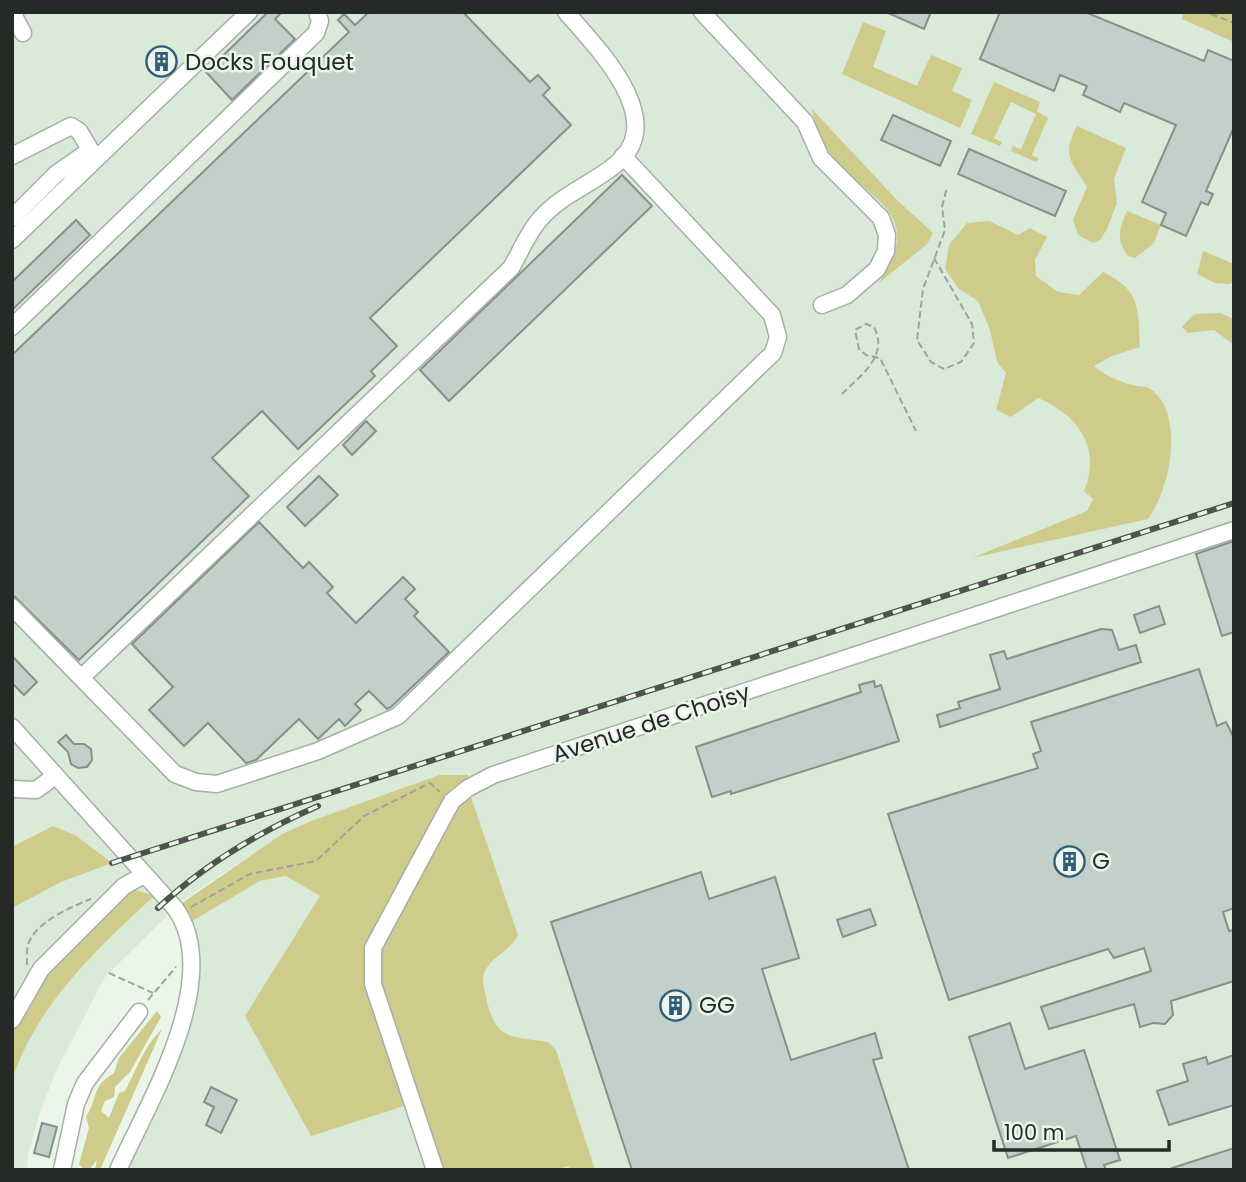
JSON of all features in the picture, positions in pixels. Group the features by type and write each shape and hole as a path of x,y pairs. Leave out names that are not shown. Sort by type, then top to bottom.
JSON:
{"street":[{"path":"12,12 23,33"},
{"path":"12,240 93,154 249,12"},
{"path":"82,677 511,268 542,216 616,165 631,147 636,131 634,110 623,84 566,12"},
{"path":"702,12 805,122 821,158 881,218 887,235 886,251 877,269 847,295 822,305"},
{"path":"12,327 316,33 320,14"},
{"path":"12,156 71,126 79,131 93,154"},
{"path":"12,218 57,174 93,154"},
{"path":"12,607 175,774 196,782 217,784 305,755 398,716 773,353 778,337 772,314 623,156"},
{"name":"Avenue de Choisy","path":"435,1170 373,984 371,967 373,948 452,801 468,788 493,775 1234,530"},
{"path":"12,727 179,914 190,950 189,993 179,1032 118,1170"},
{"path":"12,789 36,790 55,776"},
{"path":"12,1020 41,969 124,886 144,875"},
{"path":"62,1170 73,1113 85,1083 139,1012"}],"path":[{"path":"1211,14 1234,23"},
{"path":"934,258 972,324 974,343 961,362 944,369 931,362 917,340 923,289 934,258 945,230 942,208 947,187"},
{"path":"842,394 873,363 876,356 880,347 879,335 874,327 866,324 855,330 855,339 866,355 876,356 888,372 916,431"},
{"path":"179,914 250,874 316,861 364,816 430,783 452,801"},
{"path":"26,976 29,942 39,930 60,914 94,898"},
{"path":"139,1012 190,950"},
{"path":"109,973 154,993"}],"shaded area":[{"path":"12,12 1234,12 1234,1170 118,1170 186,1008 184,926 260,881 286,876 321,896 467,775 439,775 282,834 182,901 135,850 129,857 175,908 105,977 57,1069 40,1112 28,1155 27,1170 12,1170"},
{"path":"1184,12 1234,12 1234,42 1182,19"},
{"path":"863,22 886,31 873,67 917,86 931,55 962,68 952,91 972,100 960,128 842,74"},
{"path":"994,82 1040,102 1037,111 1048,118 1032,155 1039,159 1036,162 1011,151 1013,146 1021,149 1036,114 1011,102 994,138 1002,142 1000,146 971,134"},
{"path":"811,108 896,199 933,233 927,244 879,283 893,258 897,237 894,221 886,207 842,167 827,149"},
{"path":"1077,126 1126,148 1114,179 1117,203 1107,229 1100,240 1093,243 1078,235 1073,220 1087,187 1073,165 1069,152"},
{"path":"1127,211 1161,225 1154,243 1135,258 1128,256 1120,239"},
{"path":"989,221 1018,235 1030,228 1047,237 1035,260 1036,276 1058,292 1079,295 1103,272 1125,286 1131,294 1139,322 1140,347 1112,356 1094,366 1121,382 1150,388 1162,402 1168,417 1171,453 1168,472 1163,490 1148,519 972,558 1087,511 1093,499 1084,491 1089,475 1088,447 1083,435 1065,414 1038,398 1011,417 996,410 1006,373 997,362 990,330 978,301 959,289 945,269 949,245 967,223"},
{"path":"1203,251 1234,264 1234,279 1230,284 1215,283 1197,274"},
{"path":"1220,313 1234,319 1234,345 1214,330 1188,333 1182,327 1194,314"},
{"path":"439,775 468,775 468,788 518,935 488,966 484,974 484,987 494,1022 506,1034 548,1042 556,1050 595,1170 572,1170 568,1166 553,1170 435,1170 413,1103 311,1136 245,1016 320,896 286,876 260,881 184,926 175,908 282,834"},
{"path":"53,826 75,835 112,863 61,882 12,908 12,847"},
{"path":"124,886 154,896 111,936 53,1002 23,1052 12,1080 12,1020 41,969"},
{"path":"157,1011 161,1017 130,1072 115,1087 114,1097 105,1101 101,1111 109,1118 119,1093 125,1091 145,1051 162,1029 100,1170 95,1170 97,1160 89,1170 84,1170 79,1164 89,1128 86,1117 98,1088 114,1073 119,1058"}],"building":[{"path":"268,12 282,12 275,19 295,39 232,100 206,72"},
{"path":"369,12 463,12 530,82 538,75 550,88 543,95 571,125 370,318 397,346 371,371 375,376 298,449 262,411 212,458 249,496 79,660 12,594 12,355 349,32 338,20 344,14 355,25"},
{"path":"886,12 931,12 924,29"},
{"path":"1000,12 1085,12 1204,61 1208,50 1234,61 1234,127 1206,191 1213,194 1208,205 1201,202 1186,236 1161,225 1166,213 1142,202 1176,125 1124,103 1120,112 1083,95 1087,86 1060,75 1054,91 980,59"},
{"path":"893,115 951,141 940,166 881,140"},
{"path":"969,149 1066,191 1055,216 958,174"},
{"path":"622,175 652,206 449,401 420,370"},
{"path":"76,220 90,235 12,310 12,282"},
{"path":"366,421 376,431 352,455 343,445"},
{"path":"319,476 338,495 305,526 287,507"},
{"path":"259,522 303,568 309,562 333,587 327,593 356,623 403,577 415,589 405,599 418,612 414,616 449,652 391,707 387,709 369,691 355,704 361,710 345,726 339,719 318,739 299,719 256,760 246,763 208,723 184,746 149,710 173,687 132,644"},
{"path":"1234,541 1234,632 1222,636 1196,554"},
{"path":"1159,606 1165,624 1140,633 1134,615"},
{"path":"1101,629 1112,630 1119,650 1136,645 1141,662 940,727 937,715 960,708 958,702 1000,689 990,655 1004,651 1007,659"},
{"path":"12,656 37,682 24,695 12,683"},
{"name":"G","path":"1199,669 1217,726 1226,722 1234,738 1234,908 1223,912 1229,931 1234,930 1234,981 1171,1001 1173,1015 1165,1024 1153,1023 1140,1027 1134,1004 1049,1029 1041,1007 1151,971 1144,948 1114,958 1108,949 949,1000 888,814 1038,768 1033,754 1041,751 1031,722"},
{"path":"874,681 875,687 881,685 899,741 731,794 731,791 712,797 696,747 861,692 859,685"},
{"path":"66,735 74,744 84,744 91,749 92,760 87,767 78,768 71,764 68,752 58,742"},
{"name":"GG","path":"701,872 709,899 775,877 799,958 762,969 791,1060 875,1033 882,1058 873,1060 909,1170 632,1170 551,922"},
{"path":"870,909 876,925 843,937 837,920"},
{"path":"1010,1023 1025,1069 1084,1050 1120,1160 1104,1165 1106,1170 1087,1170 1076,1136 1008,1158 969,1037"},
{"path":"1234,1055 1234,1105 1169,1125 1157,1091 1188,1081 1183,1064 1206,1057 1208,1064"},
{"path":"211,1087 237,1100 221,1133 206,1125 214,1107 204,1102"},
{"path":"42,1123 57,1127 49,1157 34,1153"},
{"path":"1234,1148 1234,1170 1172,1170 1172,1168"}],"railway":[{"path":"112,863 1234,503"},
{"path":"158,908 195,877 234,850 318,806"}],"place":[{"name":"Docks Fouquet","path":"162,62"},
{"name":"G","path":"1069,861"},
{"name":"GG","path":"676,1005"}]}
